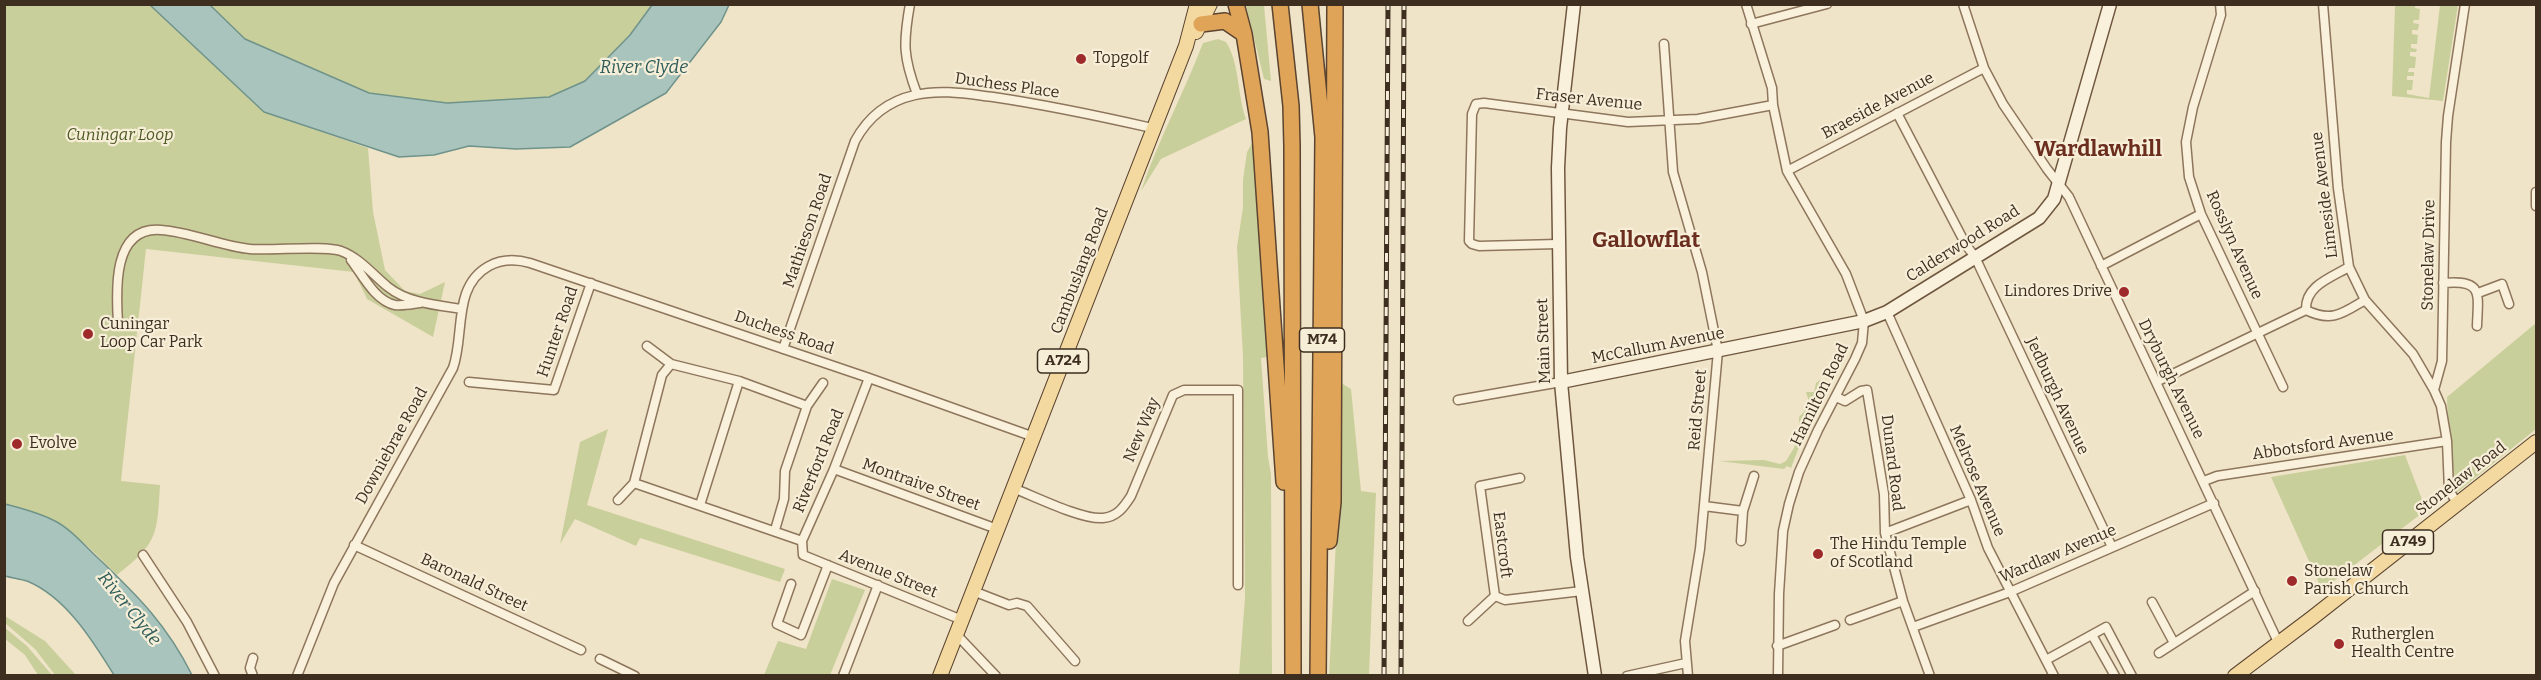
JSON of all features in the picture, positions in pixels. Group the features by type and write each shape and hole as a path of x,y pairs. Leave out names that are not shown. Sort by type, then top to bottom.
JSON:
{"highway":[{"name":"M74","path":"1236,4 1244,34 1260,132 1294,608"},
{"name":"M74","path":"1280,4 1289,83 1292,147 1293,675"},
{"name":"M74","path":"1310,4 1323,137 1318,673"},
{"name":"M74","path":"1318,673 1333,502 1335,4"},
{"path":"1201,24 1225,21 1244,34"}],"main road":[{"name":"Cambuslang Road","path":"941,675 1152,128 1186,46 1197,4"},
{"name":"Cambuslang Road","path":"1186,46 1201,24 1210,4"},
{"name":"Stonelaw Road","path":"2235,675 2279,644 2536,441"}],"street":[{"path":"910,4 905,34 905,56 917,94"},
{"name":"Main Street","path":"1574,4 1558,168 1561,382 1570,500 1596,675"},
{"path":"1746,4 1772,88 1773,105 1787,171 1846,274 1864,321"},
{"path":"1751,24 1827,4"},
{"name":"Dryburgh Avenue","path":"1963,4 1984,68 2003,104 2069,197 2279,644"},
{"name":"Calderwood Road","path":"1864,321 1887,312 2039,218 2054,199 2110,4"},
{"name":"Rosslyn Avenue","path":"2220,4 2221,15 2193,107 2186,142 2189,177 2201,214 2283,387"},
{"name":"Limeside Avenue","path":"2324,4 2338,188 2349,267 2366,300 2413,354 2434,390"},
{"name":"Stonelaw Drive","path":"2434,390 2442,361 2448,116 2465,4"},
{"name":"Reid Street","path":"1664,44 1673,172 1702,272 1718,351 1704,506 1686,630 1688,675"},
{"name":"Braeside Avenue","path":"1787,171 1984,68"},
{"name":"Duchess Place","path":"864,124 890,105 917,94 951,92 998,98 1152,128"},
{"name":"Fraser Avenue","path":"1558,244 1479,246 1469,241 1474,106 1484,103 1612,121 1669,121 1698,119 1773,105"},
{"name":"Jedburgh Avenue","path":"1897,112 1966,245 1975,257 2112,548"},
{"name":"Mathieson Road","path":"783,349 855,141 864,124"},
{"path":"2536,192 2536,206"},
{"path":"2101,266 2201,214"},
{"path":"118,323 117,288 121,260 132,240 151,230 168,230 249,249 331,249 345,253 359,262 392,290 423,303 462,309"},
{"name":"Downiebrae Road","path":"297,675 327,598 453,368 459,348 462,309 470,284 484,269 507,260 524,261"},
{"name":"Duchess Road","path":"524,261 869,378 1034,437"},
{"path":"2306,310 2306,300 2311,290 2349,267"},
{"path":"2444,283 2456,282 2470,285 2478,293 2477,326"},
{"name":"Hunter Road","path":"469,382 554,390 591,283"},
{"path":"2478,293 2502,284 2509,304"},
{"path":"2156,382 2306,310 2327,318 2344,313 2366,300"},
{"name":"Melrose Avenue","path":"1887,312 1971,500 1988,548 2054,675"},
{"name":"McCallum Avenue","path":"1458,400 1561,382 1864,321"},
{"name":"Hamilton Road","path":"1778,675 1776,646 1783,531 1789,504 1804,461 1862,343 1864,321"},
{"path":"647,346 671,364 739,381 807,406"},
{"path":"618,500 634,483 662,375 671,364"},
{"name":"Riverford Road","path":"803,555 802,541 834,469 869,378"},
{"path":"700,505 739,381"},
{"path":"775,530 784,499 785,471 807,406 823,383"},
{"name":"New Way","path":"1014,488 1086,516 1104,518 1116,513 1122,510 1131,496 1173,395 1184,390 1238,390 1238,585"},
{"name":"Dunard Road","path":"1836,397 1845,401 1867,390 1884,494 1886,533 1903,601 1928,675"},
{"path":"2434,390 2441,406 2447,441 2449,490 2457,503"},
{"name":"Abbotsford Avenue","path":"2204,481 2217,476 2447,441"},
{"name":"Montraive Street","path":"834,469 997,529"},
{"path":"1741,542 1743,511 1754,476"},
{"name":"Eastcroft","path":"1520,478 1480,486 1494,596 1504,600 1582,591"},
{"path":"634,483 802,541"},
{"path":"1886,533 1971,500"},
{"name":"Wardlaw Avenue","path":"1913,627 2010,592 2214,503"},
{"path":"1704,506 1743,511"},
{"name":"Baronald Street","path":"354,545 581,650"},
{"path":"142,555 187,622 215,675"},
{"name":"Avenue Street","path":"803,555 962,620"},
{"path":"791,584 777,624 801,635 828,566"},
{"path":"843,675 878,585"},
{"path":"973,591 1009,604 1017,603 1027,606 1075,661"},
{"path":"2159,653 2255,591"},
{"path":"1468,621 1494,596"},
{"path":"1850,620 1903,601"},
{"path":"2152,602 2174,644"},
{"path":"1776,646 1835,625"},
{"path":"2046,660 2106,627 2132,675"},
{"path":"956,634 996,675"},
{"path":"2092,635 2115,675"},
{"path":"253,658 250,668 253,675"},
{"path":"600,659 635,675"},
{"path":"1627,675 1686,663"}],"green space":[{"name":"Cuningar Loop","path":"5,5 150,5 264,112 368,148 373,212 385,270 405,291 420,294 445,282 433,337 367,299 354,272 146,249 121,481 160,485 158,516 153,537 148,546 117,575 91,549 67,530 40,515 5,504"},
{"path":"210,5 652,5 630,35 585,81 549,97 447,103 369,93 245,39"},
{"path":"1246,5 1264,5 1271,81 1264,79"},
{"path":"2395,5 2415,5 2415,8 2420,9 2419,20 2414,20 2413,23 2419,24 2418,30 2412,30 2412,34 2418,35 2417,44 2411,44 2411,48 2417,49 2416,52 2410,52 2410,56 2416,57 2415,68 2409,68 2408,72 2414,72 2414,76 2407,76 2407,80 2413,80 2412,90 2407,90 2407,94 2429,98 2440,5 2458,5 2443,101 2392,96"},
{"path":"1218,39 1226,42 1231,51 1246,119 1161,159 1141,191 1203,43"},
{"path":"1255,138 1267,357 1261,358 1271,474 1272,675 1239,676 1245,597 1243,357 1237,247 1247,152"},
{"path":"2536,323 2536,429 2455,494 2450,489 2447,397"},
{"path":"1820,380 1831,382 1808,424 1791,468 1719,461 1764,460 1780,464 1786,461 1794,448 1799,429 1799,417 1810,405 1806,392 1814,392 1816,383"},
{"path":"1341,383 1351,389 1361,491 1376,493 1369,675 1329,676 1341,444"},
{"path":"608,429 587,505 785,569 780,582 640,538 636,546 575,519 560,544 580,442"},
{"path":"2405,455 2426,510 2322,590 2271,477"},
{"path":"832,579 865,590 830,675 764,675 778,641 806,649"},
{"path":"5,616 45,641 76,675 55,675 35,649 5,623"},
{"path":"4,627 27,646 52,675 38,675 25,655 5,639"}],"water":[{"name":"River Clyde","path":"150,5 210,5 245,39 369,93 447,103 549,97 585,81 630,35 652,5 729,5 721,22 666,93 570,147 516,149 469,146 434,155 399,157 264,112"},
{"name":"River Clyde","path":"5,504 47,517 77,537 151,612 192,675 114,675 77,621 54,598 27,581 5,576"}],"railway":[{"path":"1384,676 1388,4"},
{"path":"1401,676 1404,4"}],"place":[{"name":"Topgolf","path":"1081,59"},
{"name":"Lindores Drive","path":"2124,292"},
{"name":"Cuningar Loop Car Park","path":"88,334"},
{"name":"Evolve","path":"17,444"},
{"name":"The Hindu Temple of Scotland","path":"1818,554"},
{"name":"Stonelaw Parish Church","path":"2292,581"},
{"name":"Rutherglen Health Centre","path":"2339,644"}],"district":[{"name":"Wardlawhill","path":"2098,150"},
{"name":"Gallowflat","path":"1646,241"}]}
